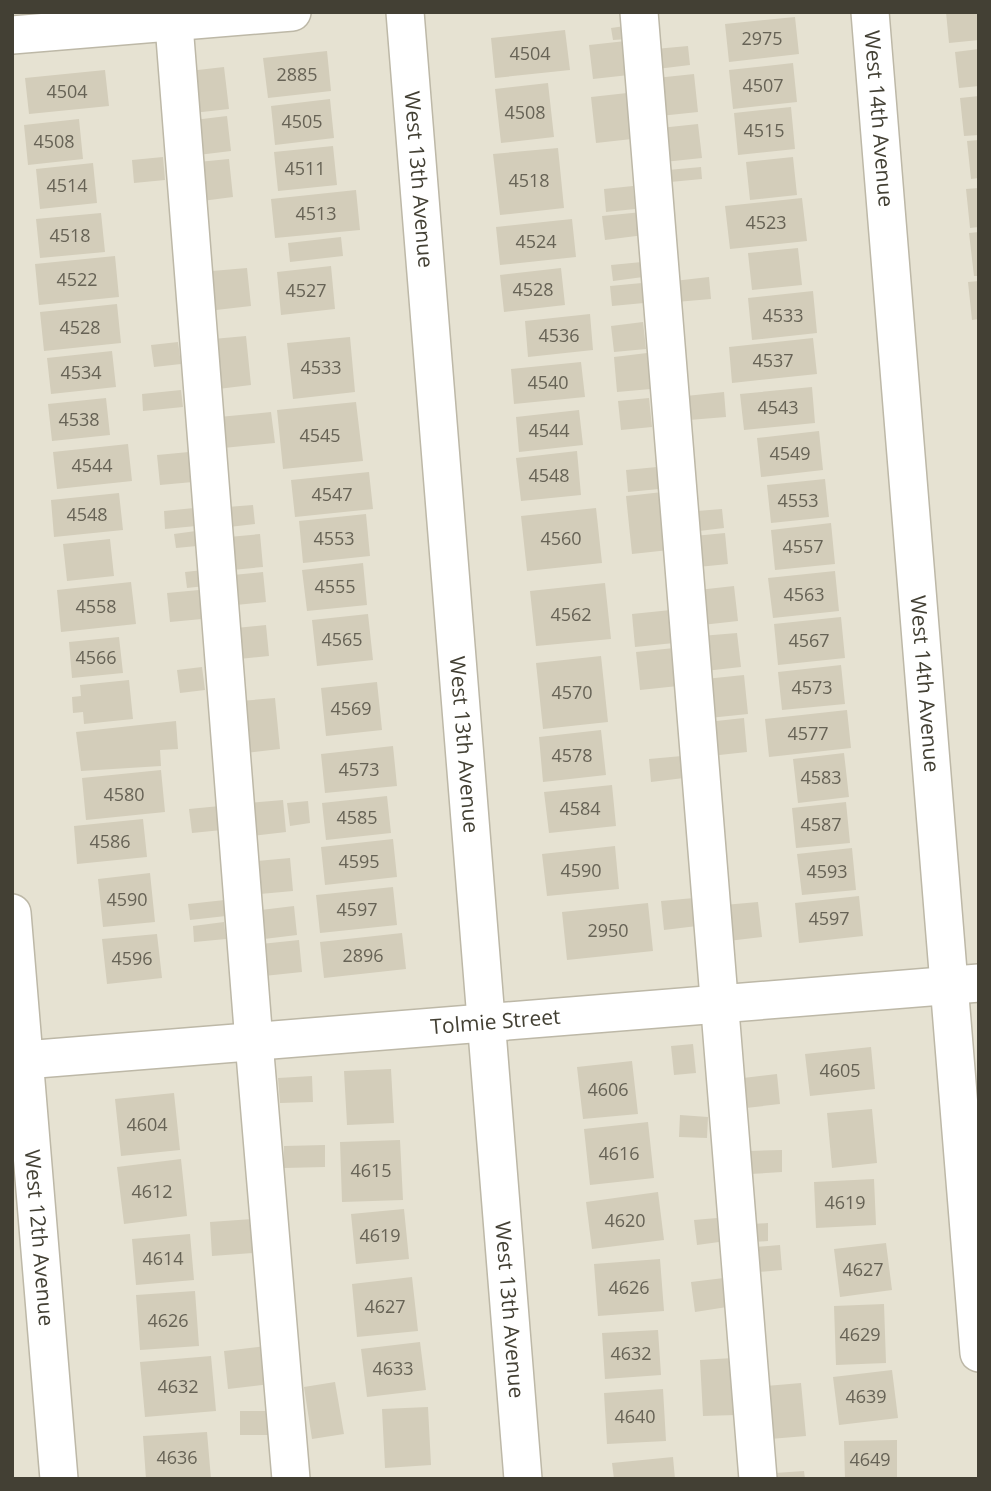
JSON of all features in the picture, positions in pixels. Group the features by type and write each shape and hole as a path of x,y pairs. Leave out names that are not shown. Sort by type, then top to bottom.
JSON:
{"street":[{"path":"12,35 174,17 292,12"},
{"name":"West 13th Avenue","path":"404,12 523,1479"},
{"path":"639,12 758,1479"},
{"name":"West 14th Avenue","path":"870,12 964,985 979,1353"},
{"path":"174,17 291,1479"},
{"name":"West 12th Avenue","path":"12,913 18,1061 59,1479"},
{"name":"Tolmie Street","path":"18,1061 964,985"}],"shaded area":[{"path":"12,12 979,12 979,1479 12,1479"}],"building":[{"path":"946,12 979,12 979,40 949,43"},
{"path":"795,17 799,54 729,62 725,24"},
{"path":"625,26 627,39 613,40 611,28"},
{"path":"565,30 570,70 495,78 491,38"},
{"path":"626,41 629,75 593,79 589,45"},
{"path":"688,46 690,65 657,69 655,49"},
{"path":"979,49 979,86 959,88 955,52"},
{"path":"327,51 331,91 268,98 263,58"},
{"path":"793,63 797,102 733,109 729,70"},
{"path":"224,67 229,109 193,113 189,71"},
{"path":"105,70 109,106 29,114 25,78"},
{"path":"694,74 698,112 660,116 656,78"},
{"path":"548,83 554,137 501,143 495,89"},
{"path":"627,93 632,139 596,143 591,97"},
{"path":"979,96 979,135 964,136 960,98"},
{"path":"330,99 334,138 275,145 271,106"},
{"path":"791,107 795,149 738,155 734,113"},
{"path":"227,116 231,151 198,155 194,120"},
{"path":"79,119 83,159 28,165 24,125"},
{"path":"698,124 702,158 664,162 660,128"},
{"path":"979,140 979,178 971,179 967,141"},
{"path":"333,146 337,185 278,191 274,152"},
{"path":"558,148 564,208 500,215 493,154"},
{"path":"163,157 165,180 134,183 132,160"},
{"path":"793,157 797,195 750,200 746,162"},
{"path":"229,159 233,197 202,201 198,162"},
{"path":"93,163 97,203 40,209 36,169"},
{"path":"701,167 702,179 670,182 668,170"},
{"path":"633,186 635,209 606,212 604,189"},
{"path":"979,188 979,227 970,228 966,189"},
{"path":"356,190 360,230 275,238 271,199"},
{"path":"802,198 807,241 730,249 725,206"},
{"path":"642,212 644,235 605,240 602,216"},
{"path":"101,213 105,252 40,258 36,219"},
{"path":"572,219 576,257 500,265 496,227"},
{"path":"979,232 979,276 974,276 969,233"},
{"path":"341,237 343,256 290,262 288,243"},
{"path":"798,248 802,285 752,290 748,253"},
{"path":"115,256 119,297 39,305 35,264"},
{"path":"642,262 643,277 613,281 611,265"},
{"path":"331,266 335,309 281,315 277,272"},
{"path":"247,268 251,306 216,310 212,271"},
{"path":"561,268 565,305 504,312 500,275"},
{"path":"709,277 711,299 676,302 674,281"},
{"path":"979,281 979,319 972,320 968,282"},
{"path":"642,283 644,303 612,306 610,286"},
{"path":"813,291 817,333 752,340 748,298"},
{"path":"117,304 121,343 44,351 40,312"},
{"path":"590,314 593,350 528,357 525,321"},
{"path":"643,322 646,349 614,352 611,326"},
{"path":"246,336 251,385 218,389 213,339"},
{"path":"350,337 355,392 293,399 287,343"},
{"path":"813,338 817,374 732,383 729,347"},
{"path":"178,342 181,364 154,367 151,345"},
{"path":"112,351 116,387 51,394 47,358"},
{"path":"647,353 651,389 617,392 614,357"},
{"path":"581,362 585,397 514,404 511,369"},
{"path":"812,387 815,423 744,430 740,394"},
{"path":"181,390 183,407 143,411 142,394"},
{"path":"724,392 726,417 689,420 686,396"},
{"path":"106,398 110,435 52,441 48,404"},
{"path":"649,398 652,427 621,430 618,401"},
{"path":"356,402 363,461 283,469 277,410"},
{"path":"579,410 583,445 519,452 516,417"},
{"path":"271,412 275,443 223,448 219,417"},
{"path":"819,431 823,470 761,477 757,438"},
{"path":"128,444 132,481 57,489 53,452"},
{"path":"577,451 581,495 521,501 516,458"},
{"path":"189,452 193,482 160,485 157,455"},
{"path":"657,467 659,489 628,492 626,470"},
{"path":"369,472 373,509 295,517 291,480"},
{"path":"825,479 829,517 771,523 767,485"},
{"path":"663,492 669,550 632,554 626,496"},
{"path":"119,493 123,530 54,537 51,500"},
{"path":"253,505 255,524 229,527 227,507"},
{"path":"194,508 196,526 165,529 164,511"},
{"path":"596,508 602,563 527,571 521,516"},
{"path":"722,509 724,528 699,531 697,511"},
{"path":"366,514 370,556 303,563 299,521"},
{"path":"831,523 835,564 775,570 771,530"},
{"path":"196,531 197,546 176,548 174,534"},
{"path":"725,533 728,564 698,567 694,536"},
{"path":"260,534 263,567 232,570 229,537"},
{"path":"110,539 114,576 67,581 63,544"},
{"path":"363,563 367,605 307,611 302,570"},
{"path":"203,570 205,586 187,588 185,572"},
{"path":"835,571 839,611 773,618 768,578"},
{"path":"263,572 266,602 236,605 233,575"},
{"path":"131,582 136,624 61,632 57,590"},
{"path":"605,583 611,639 536,646 530,591"},
{"path":"734,586 738,621 702,625 698,590"},
{"path":"199,590 202,619 170,622 167,593"},
{"path":"671,610 674,643 635,647 632,614"},
{"path":"368,614 373,660 317,666 312,620"},
{"path":"841,617 845,658 778,665 774,624"},
{"path":"266,625 269,656 239,659 236,628"},
{"path":"737,633 741,667 705,671 701,636"},
{"path":"119,637 123,673 72,678 69,642"},
{"path":"674,648 678,686 640,690 636,652"},
{"path":"601,656 608,722 543,729 536,663"},
{"path":"841,665 845,704 782,710 778,672"},
{"path":"202,667 205,690 180,693 177,670"},
{"path":"744,675 748,714 709,718 705,679"},
{"path":"129,680 133,719 84,724 83,712 73,713 72,697 81,696 80,685"},
{"path":"377,682 382,730 326,736 321,688"},
{"path":"275,698 280,749 246,753 240,701"},
{"path":"847,710 851,748 769,757 765,719"},
{"path":"744,718 747,752 710,756 707,722"},
{"path":"176,721 178,749 160,750 161,766 81,771 76,732"},
{"path":"601,730 606,775 543,782 539,737"},
{"path":"393,746 397,786 325,793 321,754"},
{"path":"844,753 849,797 798,803 793,759"},
{"path":"682,756 684,778 651,782 649,759"},
{"path":"161,770 165,812 86,820 82,778"},
{"path":"612,785 616,826 549,833 544,792"},
{"path":"387,796 391,833 326,840 322,803"},
{"path":"283,800 286,832 252,836 249,803"},
{"path":"308,801 310,823 290,826 287,803"},
{"path":"846,802 850,843 796,848 792,808"},
{"path":"220,806 222,830 192,833 189,809"},
{"path":"143,819 147,857 77,864 74,826"},
{"path":"393,839 397,877 325,885 321,847"},
{"path":"615,846 619,889 547,896 542,854"},
{"path":"852,848 856,890 802,895 797,854"},
{"path":"290,858 293,891 260,894 257,861"},
{"path":"150,873 155,922 103,927 98,879"},
{"path":"393,887 397,925 320,933 316,895"},
{"path":"859,896 863,936 799,943 795,903"},
{"path":"694,898 697,926 664,930 661,901"},
{"path":"225,900 226,916 190,920 188,904"},
{"path":"758,902 762,937 728,941 724,905"},
{"path":"648,903 653,951 567,960 562,912"},
{"path":"294,906 297,935 264,939 261,910"},
{"path":"224,922 226,939 194,942 193,926"},
{"path":"402,933 406,969 324,978 320,942"},
{"path":"157,934 162,978 107,984 102,939"},
{"path":"299,940 302,972 264,976 261,944"},
{"path":"693,1044 696,1073 674,1075 671,1046"},
{"path":"871,1047 875,1089 810,1096 805,1054"},
{"path":"632,1061 638,1114 583,1119 577,1067"},
{"path":"391,1069 394,1123 347,1125 344,1071"},
{"path":"777,1074 780,1104 746,1108 743,1078"},
{"path":"312,1076 313,1102 280,1103 278,1078"},
{"path":"174,1093 180,1150 121,1156 115,1099"},
{"path":"872,1109 877,1163 832,1168 827,1113"},
{"path":"680,1115 708,1117 707,1138 679,1137"},
{"path":"648,1122 654,1178 590,1185 584,1129"},
{"path":"400,1140 403,1200 342,1202 340,1142"},
{"path":"325,1145 325,1167 284,1168 284,1146"},
{"path":"782,1150 782,1172 750,1174 749,1151"},
{"path":"181,1159 187,1216 124,1224 117,1167"},
{"path":"874,1179 876,1225 816,1228 814,1182"},
{"path":"658,1192 664,1240 592,1249 586,1202"},
{"path":"404,1209 409,1259 356,1264 351,1214"},
{"path":"266,1218 268,1252 212,1256 210,1222"},
{"path":"717,1218 719,1242 697,1245 694,1220"},
{"path":"768,1223 768,1241 753,1242 752,1224"},
{"path":"190,1234 194,1280 136,1285 132,1239"},
{"path":"886,1243 892,1290 840,1297 834,1249"},
{"path":"780,1245 782,1270 758,1272 756,1247"},
{"path":"660,1259 664,1311 598,1316 594,1264"},
{"path":"412,1277 418,1331 357,1337 352,1284"},
{"path":"724,1278 727,1307 695,1312 691,1282"},
{"path":"195,1291 199,1346 140,1350 136,1295"},
{"path":"884,1304 886,1363 836,1365 834,1306"},
{"path":"658,1330 661,1375 605,1379 602,1333"},
{"path":"420,1342 426,1390 367,1397 361,1349"},
{"path":"266,1346 270,1384 228,1389 224,1351"},
{"path":"211,1356 216,1411 145,1417 140,1362"},
{"path":"733,1358 736,1415 703,1416 700,1360"},
{"path":"892,1370 898,1418 839,1425 833,1377"},
{"path":"335,1382 344,1434 312,1439 304,1387"},
{"path":"801,1383 806,1436 770,1439 766,1386"},
{"path":"663,1389 666,1441 607,1444 604,1393"},
{"path":"428,1407 431,1465 385,1468 382,1409"},
{"path":"240,1411 269,1411 269,1435 240,1435"},
{"path":"207,1432 211,1479 146,1479 143,1436"},
{"path":"897,1440 897,1479 845,1479 844,1441"},
{"path":"673,1457 675,1479 614,1479 612,1463"},
{"path":"804,1471 805,1479 776,1479 775,1473"}]}
